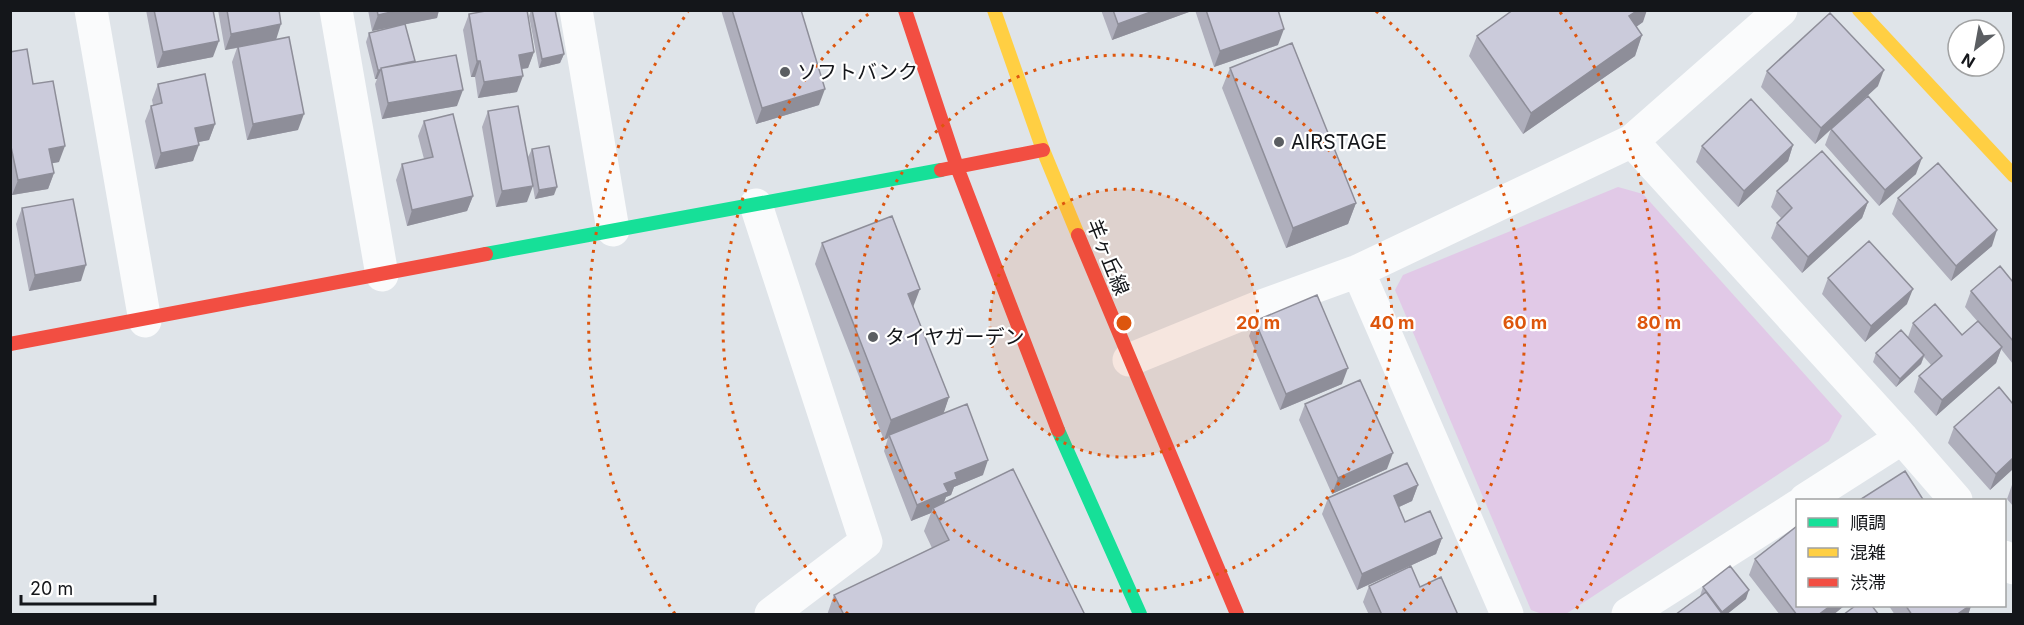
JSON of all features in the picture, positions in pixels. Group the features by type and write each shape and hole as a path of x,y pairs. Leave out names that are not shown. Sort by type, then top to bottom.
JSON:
{"main road":[{"path":"905,10 957,167 1057,427 1140,615"},
{"name":"羊ヶ丘線","path":"994,10 1043,150 1237,615"},
{"path":"1859,10 2013,176"},
{"path":"10,344 145,321 613,230 1043,150"}],"street":[{"path":"91,10 145,321"},
{"path":"336,10 382,275"},
{"path":"576,10 613,230"},
{"path":"1129,360 1259,307 1358,271 1632,141 1781,10"},
{"path":"1632,141 1902,438 1954,499"},
{"path":"756,205 866,542 771,615"},
{"path":"1358,271 1507,615"},
{"path":"1809,499 1902,438"},
{"path":"1628,615 1796,507"}],"shaded area":[{"path":"1618,187 1643,194 1842,416 1829,441 1566,614 1542,614 1531,610 1395,290 1403,275"}],"building":[{"path":"154,10 213,10 219,41 163,52"},
{"path":"227,10 279,10 281,24 231,34"},
{"path":"377,10 400,10 378,15"},
{"path":"491,10 527,10 534,52 519,55 523,76 484,82 480,61 477,61 469,14"},
{"path":"532,10 555,10 564,54 542,59"},
{"path":"732,10 801,10 825,89 762,108"},
{"path":"1113,10 1156,10 1118,24"},
{"path":"1206,10 1278,10 1284,29 1220,51"},
{"path":"1513,10 1638,10 1629,16 1642,35 1531,113 1477,36"},
{"path":"1830,13 1884,70 1821,128 1767,71"},
{"path":"405,24 415,61 378,70 369,33"},
{"path":"289,37 304,114 253,124 238,47"},
{"path":"1292,43 1356,203 1293,228 1230,68"},
{"path":"27,49 33,84 53,81 65,146 49,149 54,173 18,180 10,142 10,52"},
{"path":"456,55 463,90 388,103 381,68"},
{"path":"205,74 215,124 195,128 199,145 161,153 151,106 162,103 158,84"},
{"path":"1868,96 1922,158 1885,190 1831,129"},
{"path":"1751,99 1793,145 1744,191 1702,146"},
{"path":"518,106 533,186 502,191 488,111"},
{"path":"453,114 473,196 412,210 402,164 433,157 424,121"},
{"path":"549,146 557,187 539,190 532,149"},
{"path":"1822,151 1868,202 1808,257 1777,223 1792,208 1777,191"},
{"path":"1938,163 1997,230 1956,266 1898,198"},
{"path":"73,199 86,265 35,275 22,208"},
{"path":"892,216 920,289 908,294 949,397 891,420 822,243"},
{"path":"1869,241 1913,289 1871,326 1828,278"},
{"path":"2000,266 2013,282 2013,341 1971,291"},
{"path":"1317,295 1348,368 1286,394 1255,321"},
{"path":"1935,304 1962,335 1978,321 2002,347 1942,400 1919,376 1942,356 1913,323"},
{"path":"1901,330 1924,355 1900,379 1876,353"},
{"path":"1360,380 1393,453 1338,478 1305,404"},
{"path":"1999,387 2013,404 2013,458 1996,474 1954,427"},
{"path":"967,404 988,460 955,473 957,479 944,484 948,492 917,505 889,435"},
{"path":"1407,463 1418,485 1394,496 1405,522 1430,511 1442,538 1362,574 1328,498"},
{"path":"1013,469 1085,615 844,615 834,595 949,540 933,508"},
{"path":"1905,471 1923,499 1861,499"},
{"path":"1796,527 1796,607 1829,607 1818,615 1797,615 1755,559"},
{"path":"1411,566 1420,587 1441,577 1458,615 1382,615 1369,586"},
{"path":"1730,566 1749,590 1722,612 1703,587"},
{"path":"1706,592 1723,615 1675,615"},
{"path":"1854,607 1873,607 1879,615 1843,615"},
{"path":"1907,607 1968,607 1956,615 1912,615"}],"traffic: fast":[{"path":"486,254 941,170"},
{"path":"1058,430 1140,614"}],"traffic: slow":[{"path":"994,10 1043,150 1078,235"},
{"path":"1859,10 2014,176"}],"traffic: jam":[{"path":"905,10 957,167 1058,430"},
{"path":"941,170 1043,150"},
{"path":"1078,235 1237,614"},
{"path":"10,344 486,254"}],"place":[{"name":"ソフトバンク","path":"785,72"},
{"name":"AIRSTAGE","path":"1279,142"},
{"name":"タイヤガーデン","path":"873,337"}]}
